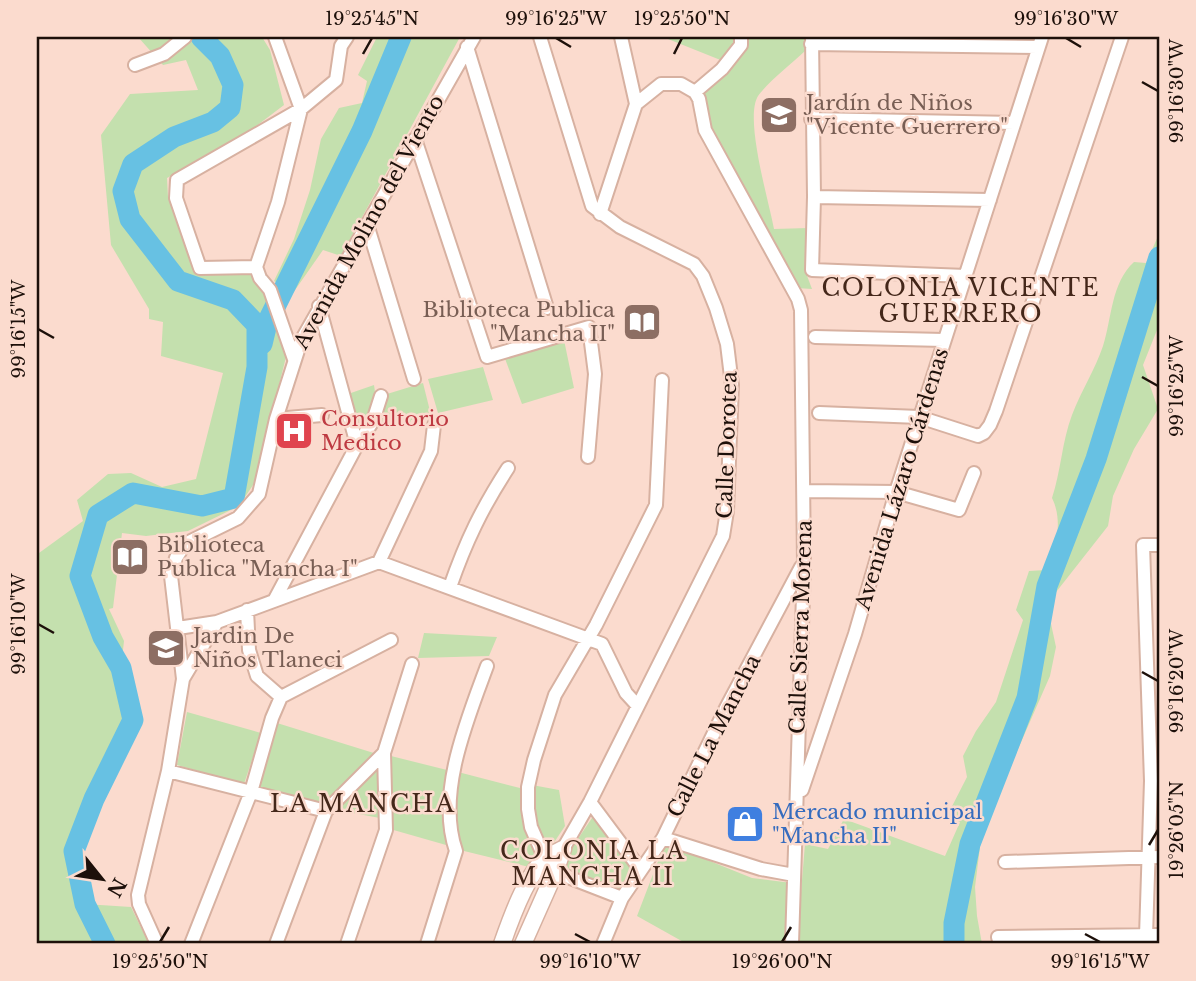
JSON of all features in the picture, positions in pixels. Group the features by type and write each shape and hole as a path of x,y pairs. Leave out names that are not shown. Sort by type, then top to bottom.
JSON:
{"main road":[{"name":"Calle Dorotea","path":"550,866 563,849"},
{"path":"502,944 534,872 550,866"},
{"path":"523,944 550,866"}],"street":[{"path":"275,37 301,109 278,202 256,267 260,278 270,290 294,359"},
{"path":"256,267 200,268 176,198 177,180 301,109 336,80 341,46 347,37"},
{"path":"540,37 592,206 600,214 636,104 621,37"},
{"path":"636,104 661,83 681,84 695,92 722,69 741,46 741,37"},
{"path":"819,413 919,417 978,436 984,433 996,411 1122,37"},
{"path":"135,65 164,54 184,38"},
{"path":"966,276 812,270 814,197 811,40 1040,42"},
{"path":"471,42 547,308"},
{"name":"Avenida Molino del Viento","path":"157,944 139,904 138,895 168,771 183,679 172,576 176,558 185,544 238,518 254,502 264,480 276,419 294,359 319,306 471,42"},
{"name":"Avenida Lázaro Cárdenas","path":"798,800 855,634 895,492 1040,42"},
{"name":"Calle Sierra Morena","path":"695,92 705,130 798,299 801,310 804,563 792,944"},
{"path":"811,119 1014,123"},
{"path":"415,139 488,357 589,327 595,374 588,457"},
{"path":"814,197 990,200"},
{"name":"Calle Dorotea","path":"563,849 590,802 723,536 727,512 732,385 727,344 703,276 694,264 620,228 600,214"},
{"path":"367,224 414,379"},
{"path":"319,306 357,445"},
{"path":"815,337 944,340"},
{"path":"622,898 550,866 531,827 528,787 555,695 656,505 662,380"},
{"path":"275,599 357,445 373,421 381,396"},
{"path":"276,419 322,415"},
{"path":"379,562 431,451 434,425"},
{"path":"450,587 467,540 489,496 508,468"},
{"path":"805,491 895,492 959,509 974,473"},
{"path":"999,941 1094,940 1152,935 1155,781 1153,625 1143,545 1159,545"},
{"path":"178,628 217,622 379,562 602,644 626,693 638,705"},
{"name":"Calle La Mancha","path":"603,944 622,898 663,838 726,708 804,563"},
{"path":"247,610 249,650 257,676 281,697"},
{"path":"183,679 217,622"},
{"path":"191,944 251,792 272,718 281,697 391,640"},
{"path":"347,944 386,830 384,753 412,664"},
{"path":"427,944 456,851 451,838 451,795 460,739 487,666"},
{"path":"798,733 818,739"},
{"path":"276,944 326,811 384,753"},
{"path":"168,771 326,811"},
{"path":"590,802 640,869"},
{"path":"663,838 761,869 794,875"},
{"path":"1005,862 1154,857"}],"green space":[{"path":"138,37 262,37 270,50 284,105 239,139 167,178 168,197 200,272 248,272 265,293 286,357 255,482 239,506 188,531 146,536 122,533 113,608 109,609 124,641 121,668 133,720 94,799 74,851 85,904 131,907 149,944 37,944 39,553 83,521 77,500 108,474 131,473 162,487 196,479 223,373 161,356 163,322 149,319 149,309 111,245 101,135 130,94 198,90 186,60 163,65"},
{"path":"377,37 460,37 341,256 323,250 293,293 274,281 294,239 310,190 321,139 339,108 362,103 367,81 358,75"},
{"path":"663,37 737,37 738,44 723,61"},
{"path":"744,37 805,37 805,51 758,96 754,107 754,123 759,161 774,229 808,228 806,273 812,289 797,288 706,125 701,92"},
{"path":"1159,234 1159,325 1143,365 1158,409 1134,449 1113,496 1108,526 1053,596 1050,619 1056,647 1050,676 982,831 975,887 982,944 818,944 797,941 805,844 828,849 844,819 945,856 960,822 945,820 967,777 963,756 996,702 1023,620 1016,610 1029,571 1046,570 1053,553 1058,525 1052,498 1072,415 1103,346 1116,290 1126,270 1134,262 1146,263"},
{"path":"564,340 574,388 522,404 504,356"},
{"path":"483,367 493,400 438,413 428,379"},
{"path":"423,383 431,415 411,420 411,424 378,423 387,394"},
{"path":"374,385 372,412 358,436 348,394"},
{"path":"424,633 497,637 489,656 418,658"},
{"path":"187,712 261,733 244,784 177,765"},
{"path":"277,723 377,754 325,807 256,790"},
{"path":"387,755 451,771 444,818 446,845 390,829"},
{"path":"381,760 385,819 332,809"},
{"path":"458,772 524,789 540,860 529,867 460,850 454,837"},
{"path":"532,785 559,790 565,826 551,847 538,826"},
{"path":"594,815 636,868 621,889 601,885 565,868 567,855"},
{"path":"665,843 752,878 792,883 787,944 687,944 637,916"}],"waterway":[{"path":"105,944 85,904 74,851 94,799 133,720 121,668 103,637 80,576 98,515 133,493 202,506 234,498 257,367 257,325 233,300 178,281 130,219 123,191 133,164 174,137 213,122 230,108 233,85 220,56 201,37"},
{"path":"262,344 267,323 362,131 401,37"},
{"path":"954,944 954,923 970,844 1027,698 1047,586 1096,459 1159,257"}],"place":[{"name":"Jardín de Niños \"Vicente Guerrero\"","path":"779,115"},
{"name":"Biblioteca Publica \"Mancha II\"","path":"642,322"},
{"name":"Consultorio Medico","path":"294,431"},
{"name":"Biblioteca Publica \"Mancha I\"","path":"130,557"},
{"name":"Jardin De Niños Tlaneci","path":"166,648"},
{"name":"Mercado municipal \"Mancha II\"","path":"745,824"}],"district":[{"name":"COLONIA VICENTE GUERRERO","path":"961,301"},
{"name":"LA MANCHA","path":"363,804"},
{"name":"COLONIA LA MANCHA II","path":"593,864"}]}
